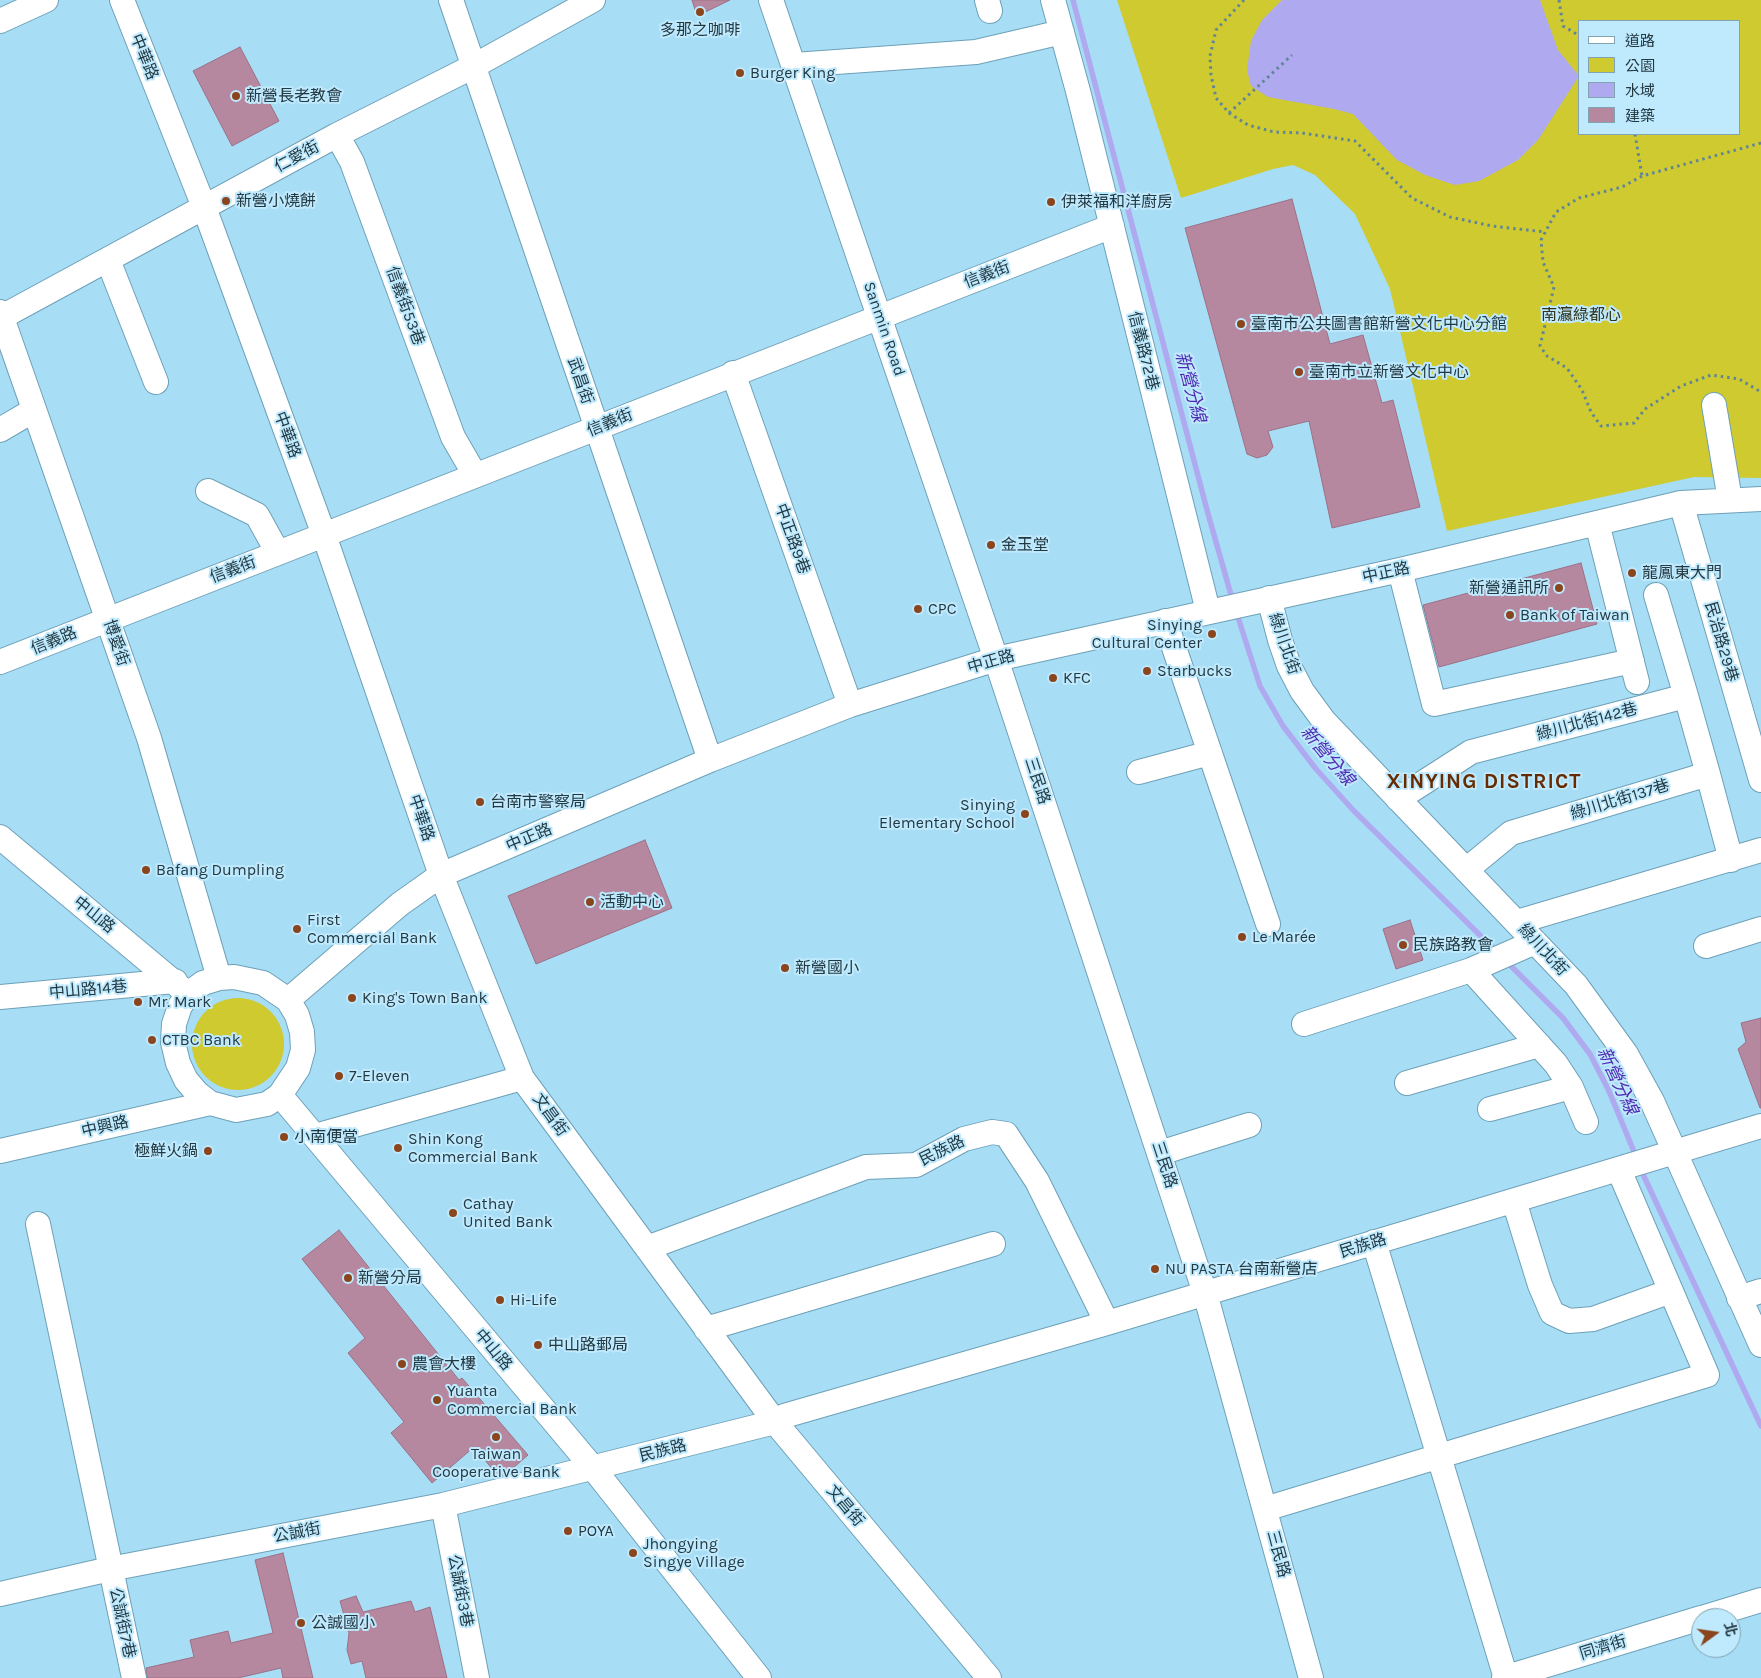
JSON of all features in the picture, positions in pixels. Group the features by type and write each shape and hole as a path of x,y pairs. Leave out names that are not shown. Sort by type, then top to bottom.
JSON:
{"street":[{"path":"0,21 46,0"},
{"name":"中華路","path":"122,0 204,207 324,535 441,875"},
{"name":"武昌街","path":"451,0 710,760"},
{"name":"仁愛街","path":"1,315 108,260 338,135 474,66 593,0"},
{"name":"Sanmin Road","path":"771,0 996,659"},
{"name":"信義路72巷","path":"1053,0 1214,609"},
{"path":"794,65 976,52 1062,32"},
{"name":"信義街53巷","path":"338,135 352,162 453,437 475,475"},
{"name":"信義街","path":"108,620 733,373 1112,226"},
{"path":"108,260 156,382"},
{"name":"博愛街","path":"1,315 149,738 219,978"},
{"name":"中正路9巷","path":"733,373 850,705"},
{"path":"1714,405 1730,500"},
{"path":"0,430 34,410"},
{"path":"208,491 257,515 278,552"},
{"name":"中正路","path":"288,1000 400,904 441,875 710,760 850,705 996,659 1214,609 1400,570 1681,503 1761,499"},
{"name":"民治路29巷","path":"1681,503 1761,780"},
{"path":"1400,570 1434,704 1634,672 1597,523"},
{"path":"1656,595 1731,860"},
{"name":"綠川北街","path":"1264,599 1302,691 1324,721 1517,922 1526,946 1576,986 1626,1054 1652,1101 1665,1156 1750,1295 1761,1345"},
{"name":"信義路","path":"0,662 108,620"},
{"path":"1165,621 1268,924"},
{"name":"三民路","path":"996,659 1205,1293 1311,1678"},
{"name":"綠川北街142巷","path":"1398,799 1471,752 1686,696"},
{"path":"1139,772 1210,753"},
{"name":"綠川北街137巷","path":"1466,870 1511,833 1708,774"},
{"name":"中山路","path":"0,837 182,988"},
{"path":"1517,922 1761,850"},
{"name":"文昌街","path":"441,875 522,1078 775,1422 989,1678"},
{"path":"1706,946 1761,929"},
{"path":"1304,1024 1480,966 1526,946"},
{"path":"1480,966 1571,1087 1586,1122"},
{"path":"219,978 234,978 263,983 288,1000 297,1015 302,1032 303,1050 298,1068 280,1095 267,1104 236,1110 210,1103 186,1080 178,1063 174,1042 174,1024 180,1006 182,988 219,978"},
{"name":"中山路14巷","path":"0,998 182,988"},
{"path":"1407,1083 1540,1045"},
{"path":"315,1136 522,1078"},
{"path":"1490,1109 1571,1087"},
{"name":"中山路","path":"280,1095 593,1468 759,1678"},
{"name":"中興路","path":"0,1151 210,1103"},
{"path":"1160,1153 1249,1125"},
{"path":"1665,1156 1761,1126"},
{"name":"民族路","path":"647,1248 866,1166 916,1165 964,1139 992,1132 1006,1134 1037,1180 1107,1323"},
{"name":"民族路","path":"593,1468 775,1422 784,1416 1107,1323 1665,1156"},
{"path":"1265,1509 1707,1375 1619,1170"},
{"path":"1514,1201 1540,1285 1552,1313 1569,1322 1593,1319 1671,1291"},
{"name":"公誠街7巷","path":"38,1224 134,1678"},
{"path":"1374,1242 1505,1678"},
{"path":"706,1329 993,1244"},
{"name":"公誠街","path":"0,1594 110,1569 443,1505 593,1468"},
{"name":"公誠街3巷","path":"443,1505 477,1678"},
{"name":"同濟街","path":"1734,1608 1761,1600"},
{"name":"同濟街","path":"1505,1678 1691,1621"}],"path":[{"path":"1244,0 1216,30 1210,56 1211,75 1216,98 1229,113 1248,124 1274,132 1302,133 1355,141 1412,198 1450,217 1492,226 1545,232"},
{"path":"1559,0 1564,26 1578,35"},
{"path":"1229,113 1292,55"},
{"path":"1635,135 1642,176"},
{"path":"1761,143 1642,176 1622,187 1579,198 1556,212 1541,240 1543,262 1554,287 1540,346 1547,356 1567,368 1582,390 1590,412 1601,426 1634,423 1646,409 1681,386 1711,375 1739,379 1761,392"}],"green space":[{"name":"南瀛綠都心","path":"1117,0 1761,0 1761,478 1694,477 1447,531 1390,289 1355,214 1315,175 1293,165 1273,169 1181,198"},
{"path":"238,998 256,1001 271,1011 281,1026 284,1044 281,1062 271,1077 256,1087 238,1090 220,1087 205,1077 195,1062 192,1044 195,1026 205,1011 220,1001"}],"water":[{"path":"1282,0 1540,0 1558,50 1578,75 1578,78 1538,140 1518,160 1479,181 1455,185 1425,175 1397,160 1353,114 1268,97 1251,86 1247,70 1251,41 1262,20"}],"building":[{"name":"多那之咖啡","path":"692,0 730,0 697,16"},
{"name":"新營長老教會","path":"240,47 279,121 232,146 193,71"},
{"name":"臺南市立新營文化中心","path":"1292,199 1330,344 1363,335 1382,403 1393,400 1420,507 1332,528 1309,421 1268,431 1273,447 1267,455 1257,458 1247,454 1185,228"},
{"name":"Bank of Taiwan","path":"1581,563 1597,624 1439,667 1423,605"},
{"name":"活動中心","path":"645,840 672,908 536,964 508,896"},
{"name":"民族路教會","path":"1410,920 1423,960 1396,969 1383,929"},
{"path":"1761,1018 1760,1108 1738,1049 1746,1042 1741,1023"},
{"path":"339,1230 459,1380 462,1378 528,1455 505,1475 499,1477 474,1447 432,1483 391,1433 404,1422 348,1353 365,1338 302,1259"},
{"path":"283,1553 313,1678 283,1678 281,1668 238,1678 147,1678 146,1668 194,1657 190,1640 228,1631 231,1643 273,1633 255,1560"},
{"path":"356,1596 363,1612 411,1601 415,1612 430,1607 447,1678 366,1678 362,1661 351,1664 347,1650 349,1633 340,1601"}],"waterway":[{"name":"新營分線","path":"1073,0 1233,602"},
{"name":"新營分線","path":"1236,611 1260,686 1283,726 1316,769 1354,811 1498,953"},
{"name":"新營分線","path":"1506,961 1563,1018 1590,1054 1609,1091 1637,1159"},
{"name":"新營分線","path":"1640,1168 1761,1426"}],"place":[{"name":"多那之咖啡","path":"700,12"},
{"name":"Burger King","path":"740,73"},
{"name":"新營長老教會","path":"236,96"},
{"name":"新營小燒餅","path":"226,201"},
{"name":"伊萊福和洋廚房","path":"1051,202"},
{"name":"臺南市公共圖書館新營文化中心分館","path":"1241,324"},
{"name":"臺南市立新營文化中心","path":"1299,372"},
{"name":"金玉堂","path":"991,545"},
{"name":"龍鳳東大門","path":"1632,573"},
{"name":"新營通訊所","path":"1559,588"},
{"name":"CPC","path":"918,609"},
{"name":"Bank of Taiwan","path":"1510,615"},
{"name":"Sinying Cultural Center","path":"1212,634"},
{"name":"Starbucks","path":"1147,671"},
{"name":"KFC","path":"1053,678"},
{"name":"台南市警察局","path":"480,802"},
{"name":"Sinying Elementary School","path":"1025,814"},
{"name":"Bafang Dumpling","path":"146,870"},
{"name":"活動中心","path":"590,902"},
{"name":"First Commercial Bank","path":"297,929"},
{"name":"Le Marée","path":"1242,937"},
{"name":"民族路教會","path":"1403,945"},
{"name":"新營國小","path":"785,968"},
{"name":"King's Town Bank","path":"352,998"},
{"name":"Mr. Mark","path":"138,1002"},
{"name":"CTBC Bank","path":"152,1040"},
{"name":"7-Eleven","path":"339,1076"},
{"name":"小南便當","path":"284,1137"},
{"name":"Shin Kong Commercial Bank","path":"398,1148"},
{"name":"極鮮火鍋","path":"208,1151"},
{"name":"Cathay United Bank","path":"453,1213"},
{"name":"NU PASTA 台南新營店","path":"1155,1269"},
{"name":"新營分局","path":"348,1278"},
{"name":"Hi-Life","path":"500,1300"},
{"name":"中山路郵局","path":"538,1345"},
{"name":"農會大樓","path":"402,1364"},
{"name":"Yuanta Commercial Bank","path":"437,1400"},
{"name":"Taiwan Cooperative Bank","path":"496,1437"},
{"name":"POYA","path":"568,1531"},
{"name":"Jhongying Singye Village","path":"633,1553"},
{"name":"公誠國小","path":"301,1623"}],"district":[{"name":"XINYING DISTRICT","path":"1484,782"}]}
